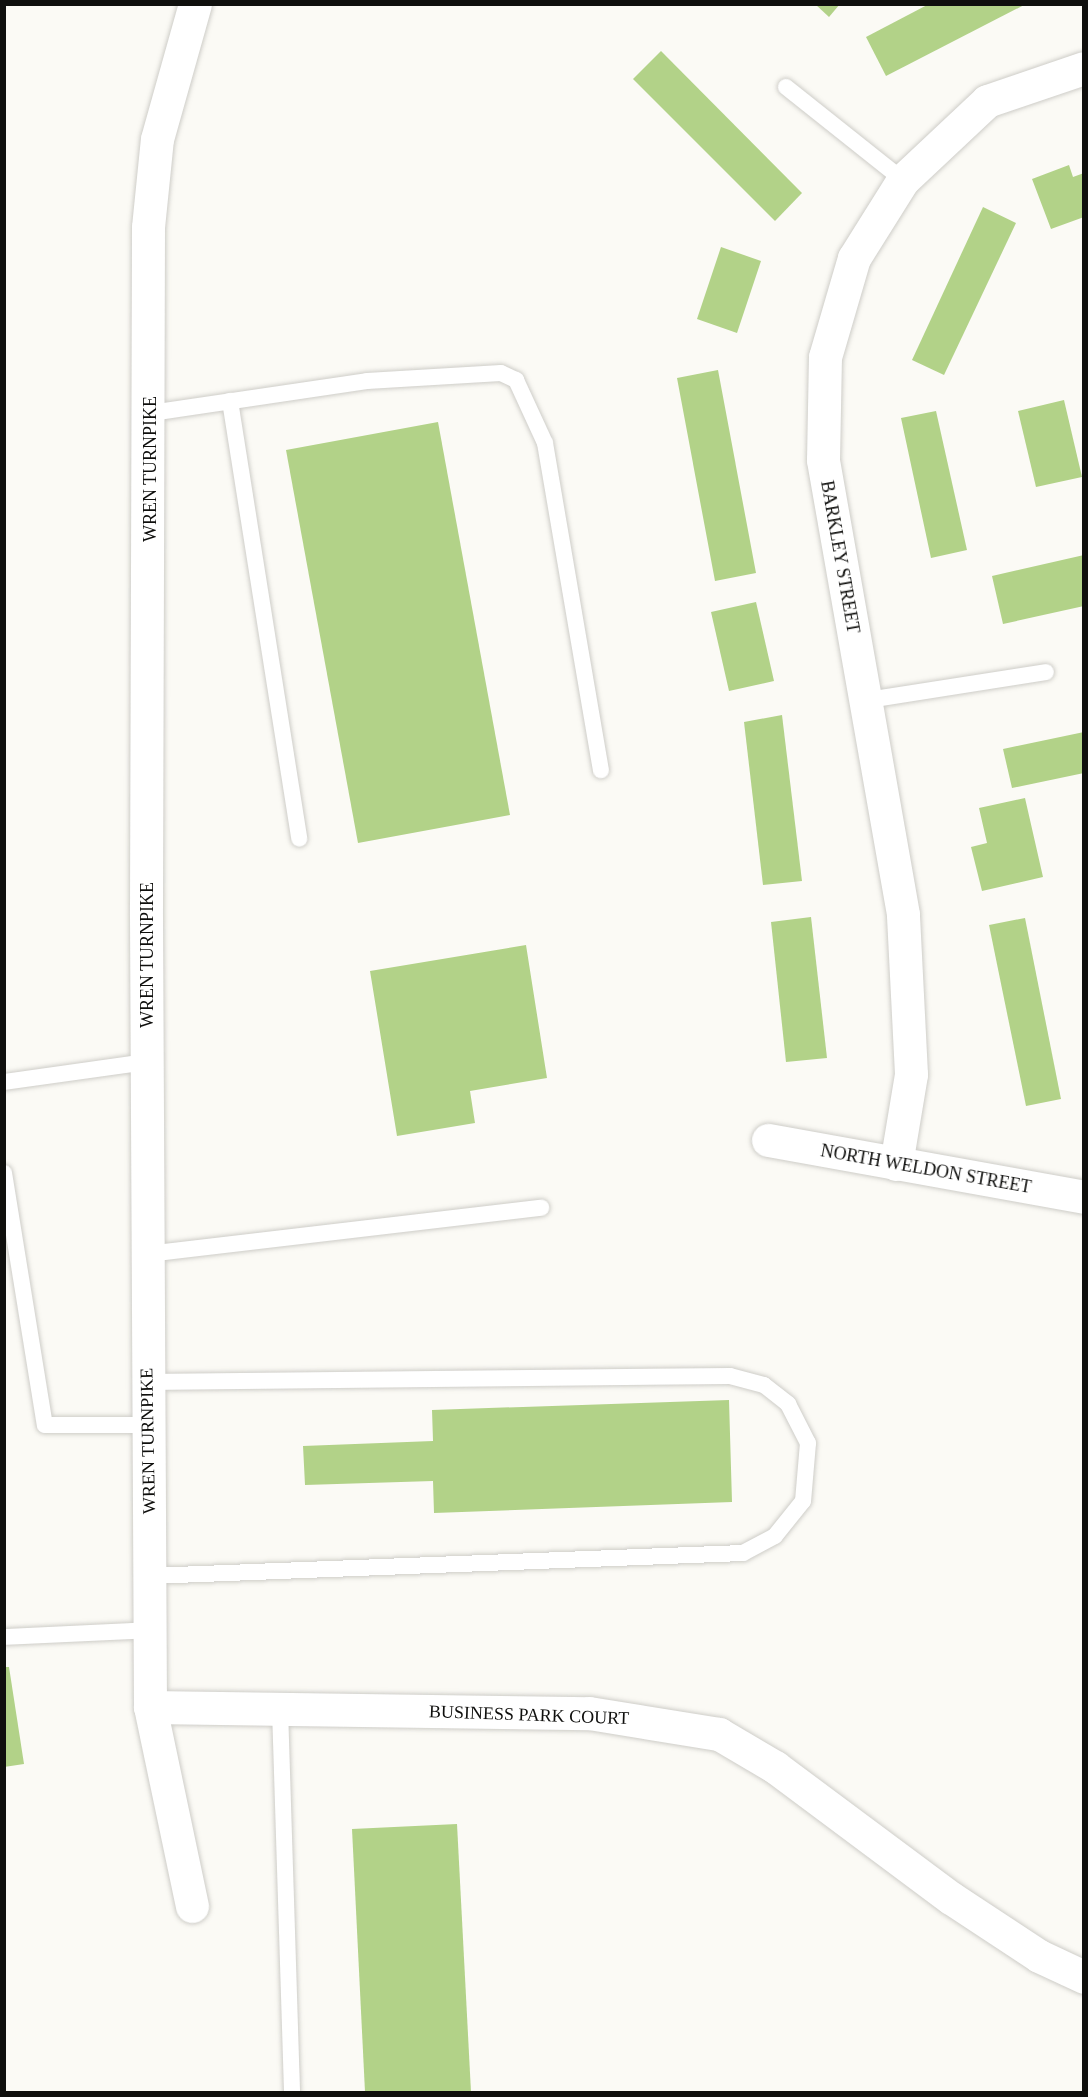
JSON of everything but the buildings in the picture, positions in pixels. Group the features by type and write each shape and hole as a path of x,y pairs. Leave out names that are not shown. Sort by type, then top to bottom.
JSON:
{"street":[{"name":"WREN TURNPIKE","path":"192,1906 150,1707 151,1630 146,1383 146,1062 152,194 158,139 195,4"},
{"name":"BARKLEY STREET","path":"896,1164 911,1074 910,1000 903,914 868,700 838,550 820,408 836,306 854,258 903,180 987,101 1083,68"},
{"name":"NORTH WELDON STREET","path":"768,1140 1083,1197"},
{"name":"BUSINESS PARK COURT","path":"150,1707 589,1713 719,1734 775,1767 951,1898 1039,1956 1083,1977"}],"lane":[{"path":"786,87 903,180"},
{"path":"151,413 367,381 501,373 516,380 545,443 601,770"},
{"path":"231,401 298,839"},
{"path":"868,700 1046,672"},
{"path":"4,1082 146,1062"},
{"path":"4,1173 45,1425 147,1425"},
{"path":"147,1254 541,1208"},
{"path":"146,1383 730,1376 764,1385 788,1404 808,1443 803,1501 775,1536 743,1553 150,1576"},
{"path":"4,1637 151,1630"},
{"path":"280,1708 292,2092"}]}
